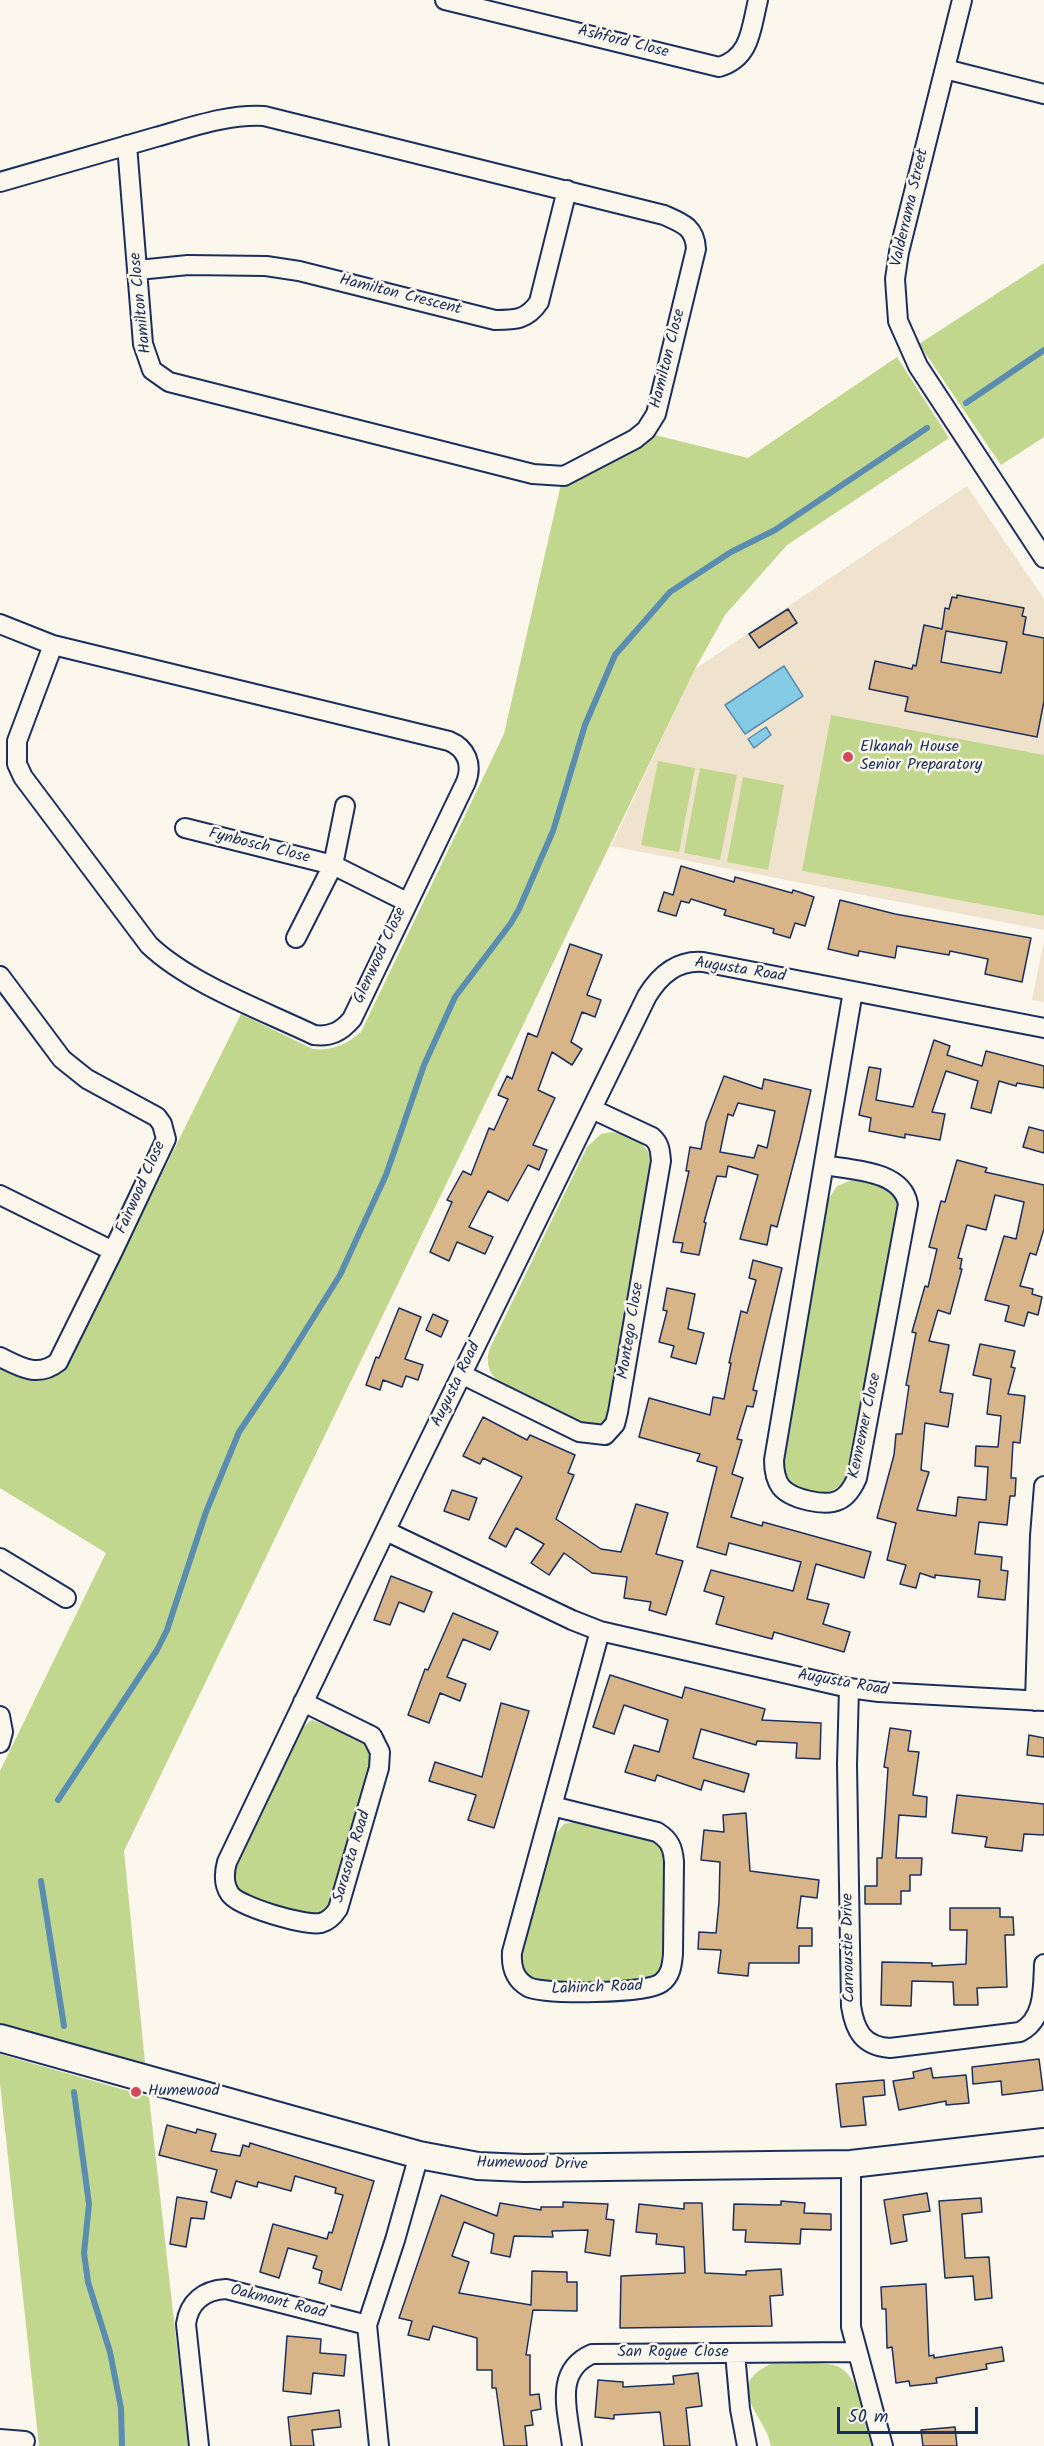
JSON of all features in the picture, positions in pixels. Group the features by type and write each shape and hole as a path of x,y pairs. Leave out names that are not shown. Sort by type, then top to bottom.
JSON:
{"street":[{"name":"Ashford Close","path":"445,0 719,67 736,60 743,52 749,40 758,0"},
{"name":"Valderrama Street","path":"962,0 899,252 895,279 897,321 925,378 1044,558"},
{"path":"945,69 1044,94"},
{"name":"Hamilton Close","path":"0,182 127,145 242,115 264,116 664,215 680,222 692,231 696,249 656,414 646,430 635,439 564,477 533,474 169,382 152,370 146,352 127,145"},
{"name":"Hamilton Crescent","path":"138,270 188,265 266,266 299,270 495,320 520,319 528,316 538,302 567,190"},
{"name":"Glenwood Close","path":"0,624 53,645 449,741 460,747 468,760 469,775 352,1019 346,1026 330,1035 314,1035 190,975 167,961 149,945 23,777 17,764 17,741 53,645"},
{"name":"Fynbosch Close","path":"296,938 333,865 345,806"},
{"name":"Fynbosch Close","path":"184,828 333,865 407,902"},
{"name":"Augusta Road","path":"1039,1701 879,1692 849,1688 600,1631 572,1620 386,1531 647,996 664,974 683,963 703,962 1044,1028"},
{"name":"Fairwood Close","path":"0,976 62,1059 87,1079 150,1113 157,1118 165,1131 164,1147 58,1362 52,1367 36,1371 0,1357"},
{"name":"Kennemer Close","path":"824,1165 891,1180 903,1189 908,1204 857,1478 853,1487 843,1497 831,1502 820,1502 786,1492 777,1477 774,1460 853,991"},
{"name":"Montego Close","path":"462,1375 579,1432 605,1435 615,1424 661,1161 658,1142 652,1137 592,1109"},
{"path":"0,1195 113,1251"},
{"path":"1039,1701 1040,1536 1044,1486"},
{"name":"Sarasota Road","path":"303,1702 372,1736 378,1744 381,1759 338,1909 327,1921 311,1924 242,1904 229,1893 224,1877 227,1862 303,1702 386,1531"},
{"path":"0,1558 66,1598"},
{"name":"Lahinch Road","path":"552,1806 657,1832 673,1848 673,1954 671,1969 664,1981 647,1989 627,1991 547,1991 530,1988 518,1980 513,1971 512,1952 552,1806 600,1631"},
{"name":"Carnoustie Drive","path":"849,1688 847,1764 850,2006 854,2024 859,2033 874,2044 890,2048 1020,2032 1029,2028 1039,2017 1043,2005 1044,1964"},
{"path":"0,1716 3,1732 0,1743"},
{"name":"Humewood Drive","path":"0,2038 418,2155 478,2166 524,2168 851,2164 1044,2142"},
{"path":"379,2446 367,2325 395,2240 418,2155"},
{"path":"851,2164 851,2327 883,2446"},
{"name":"Oakmont Road","path":"199,2446 186,2324 191,2306 201,2296 213,2289 226,2289 367,2325"},
{"path":"735,2352 740,2409 747,2446"},
{"name":"San Rogue Close","path":"572,2446 565,2388 572,2369 592,2354 857,2352"},
{"path":"0,2439 25,2441"}],"shaded area":[{"name":"Elkanah House Senior Preparatory","path":"967,486 1044,599 1044,930 611,846 695,669"},
{"path":"1044,940 1044,1002 1032,1000"}],"green space":[{"path":"1044,263 1044,437 1001,465 919,344"},
{"path":"897,357 949,438 787,545 725,615 695,669 124,1851 145,2063 0,2023 0,1771 106,1553 0,1488 0,1366 27,1377 44,1378 53,1376 68,1364 241,1014 313,1049 338,1046 361,1032 504,734 561,484 572,481 655,435 748,458"},
{"path":"831,715 1044,755 1044,916 802,871"},
{"path":"658,761 695,768 679,852 641,845"},
{"path":"700,768 737,775 720,860 684,853"},
{"path":"743,777 784,785 768,870 727,862"},
{"path":"612,1132 638,1141 647,1150 651,1163 611,1406 603,1421 592,1425 509,1388 494,1377 488,1364 488,1357 489,1350 587,1147 601,1134"},
{"path":"852,1180 877,1184 890,1190 895,1196 900,1212 849,1470 843,1482 834,1490 816,1492 793,1484 783,1460 826,1203 837,1186"},
{"path":"312,1720 368,1742 373,1761 338,1900 315,1916 247,1901 233,1888 233,1866 295,1733"},
{"path":"574,1822 648,1838 662,1851 664,1858 664,1962 657,1975 645,1983 542,1984 530,1977 523,1967 520,1957 552,1838 564,1824"},
{"path":"0,2054 149,2097 188,2446 39,2446 0,2083"},
{"path":"818,2363 842,2369 856,2387 872,2446 771,2446 748,2392 749,2382 756,2373 771,2364"}],"water":[{"path":"784,666 803,696 745,734 725,705"},
{"path":"766,727 771,735 754,748 748,739"}],"building":[{"path":"957,595 1024,608 1022,616 1026,617 1023,634 1044,638 1044,701 1037,737 905,711 908,697 869,689 875,661 912,669 913,665 916,666 924,625 942,629 945,608 949,609 952,597 957,598","holes":["946,631 1007,642 1001,673 941,662"]},
{"path":"788,609 797,623 759,648 749,634"},
{"path":"681,866 734,882 735,877 814,897 805,926 795,923 790,938 773,933 774,929 724,915 726,910 691,899 689,903 681,901 676,916 658,911 664,892 673,895"},
{"path":"840,900 895,914 1031,938 1022,982 985,974 988,959 950,951 949,955 897,946 895,958 859,951 858,956 828,949"},
{"path":"570,944 602,955 587,995 601,1000 595,1017 582,1012 571,1042 582,1049 572,1065 552,1052 538,1090 555,1098 533,1145 547,1150 539,1170 528,1165 508,1201 488,1191 469,1227 493,1237 485,1254 457,1242 449,1261 430,1252 452,1202 447,1200 463,1171 471,1175 489,1128 494,1130 508,1099 498,1095 507,1076 512,1079 528,1033 537,1037"},
{"path":"934,1040 950,1046 947,1055 982,1066 986,1051 1044,1066 1044,1088 1017,1083 1016,1086 999,1081 991,1113 971,1108 978,1081 946,1071 932,1112 945,1114 940,1140 905,1134 905,1138 869,1131 871,1118 859,1115 869,1067 881,1069 876,1100 913,1107"},
{"path":"724,1076 762,1089 764,1079 811,1090 777,1227 771,1225 767,1245 740,1239 758,1175 728,1166 726,1177 717,1176 704,1222 706,1223 699,1255 681,1252 683,1243 673,1242 689,1171 686,1171 690,1147 701,1149 706,1123","holes":["738,1103 775,1111 767,1148 758,1145 754,1158 720,1152 728,1114 733,1116"]},
{"path":"1029,1127 1044,1131 1044,1153 1023,1147"},
{"path":"957,1160 987,1168 985,1172 1044,1185 1044,1229 1036,1255 1030,1253 1020,1286 1033,1289 1032,1294 1042,1297 1038,1315 1028,1312 1024,1326 1005,1321 1009,1306 985,1300 1004,1236 1016,1239 1024,1202 995,1195 986,1230 967,1225 958,1258 962,1259 960,1269 962,1269 950,1314 938,1310 929,1341 949,1345 940,1392 953,1394 948,1427 925,1423 921,1470 929,1472 917,1510 956,1516 958,1497 986,1500 988,1467 975,1466 976,1446 998,1447 1001,1416 987,1414 991,1379 973,1375 980,1344 1015,1351 1011,1367 1015,1368 1008,1394 1025,1396 1020,1443 1013,1442 1011,1478 1016,1478 1015,1496 1010,1496 1007,1525 979,1522 975,1554 1002,1557 1001,1570 1008,1571 1005,1600 978,1597 980,1580 935,1575 935,1578 920,1573 916,1588 900,1584 906,1565 887,1560 896,1523 877,1518 894,1455 896,1434 902,1434 909,1386 906,1385 916,1333 912,1332 925,1286 928,1287 937,1249 929,1247 941,1201 945,1202"},
{"path":"753,1260 782,1268 753,1390 757,1391 753,1407 747,1406 737,1439 742,1440 732,1474 743,1478 731,1517 762,1526 763,1522 871,1552 864,1578 816,1564 807,1599 829,1604 823,1624 850,1632 844,1652 774,1632 772,1639 716,1624 724,1597 704,1591 711,1570 793,1591 801,1562 729,1543 726,1555 697,1547 717,1467 697,1461 700,1454 639,1437 649,1398 710,1415 713,1397 724,1399 731,1363 729,1363 741,1311 747,1313 756,1280 749,1278"},
{"path":"667,1288 695,1294 688,1329 704,1333 696,1364 671,1357 674,1346 659,1342 667,1311 663,1310"},
{"path":"399,1308 421,1317 405,1359 423,1365 418,1380 406,1376 402,1387 383,1380 380,1390 366,1385 376,1357 379,1358"},
{"path":"433,1314 448,1321 441,1337 426,1330"},
{"path":"483,1417 527,1440 530,1435 575,1455 568,1473 574,1475 556,1519 601,1549 621,1552 636,1504 668,1513 656,1554 683,1561 666,1615 649,1610 651,1602 624,1598 627,1577 592,1573 564,1553 549,1575 531,1563 544,1544 516,1528 506,1547 489,1538 522,1477 483,1458 480,1464 463,1456"},
{"path":"452,1490 477,1498 469,1520 444,1511"},
{"path":"391,1576 432,1592 424,1612 399,1602 390,1625 374,1620"},
{"path":"453,1613 498,1632 490,1650 463,1639 447,1677 466,1684 460,1701 440,1693 429,1723 408,1715 425,1669 428,1670"},
{"path":"610,1675 682,1698 685,1687 765,1709 762,1720 821,1723 820,1759 796,1758 797,1743 757,1741 756,1745 701,1729 693,1758 749,1774 744,1792 704,1780 701,1790 657,1775 655,1781 625,1772 634,1745 659,1752 668,1720 624,1705 614,1734 593,1727"},
{"path":"501,1703 529,1711 494,1828 468,1820 476,1795 429,1781 435,1762 482,1777"},
{"path":"890,1728 911,1731 908,1751 919,1752 913,1795 927,1797 926,1817 899,1815 896,1858 922,1858 921,1875 910,1875 910,1891 901,1891 901,1904 865,1904 865,1886 877,1886 877,1858 882,1858 888,1768 884,1767"},
{"path":"1029,1735 1044,1738 1044,1757 1027,1755"},
{"path":"957,1795 1044,1804 1044,1835 1024,1834 1022,1851 985,1847 987,1837 952,1833"},
{"path":"746,1813 750,1871 819,1880 817,1898 801,1896 797,1928 812,1928 812,1946 799,1946 799,1963 749,1963 748,1976 718,1973 721,1950 698,1949 699,1932 716,1933 719,1902 720,1862 701,1860 704,1830 724,1832 723,1815"},
{"path":"950,1908 1000,1908 1000,1917 1013,1917 1014,1935 1005,1935 1007,1987 977,1988 978,2005 954,2005 953,1982 912,1981 911,2006 881,2005 882,1962 932,1963 932,1966 966,1964 967,1930 950,1930"},
{"path":"1039,2059 1043,2090 1002,2095 1001,2081 973,2084 972,2067"},
{"path":"931,2068 933,2078 966,2075 969,2103 946,2105 946,2101 899,2110 893,2081 914,2078 913,2072"},
{"path":"884,2080 885,2095 863,2097 866,2125 841,2127 836,2084"},
{"path":"167,2125 196,2133 197,2129 216,2134 211,2151 240,2156 243,2145 249,2147 250,2143 374,2181 341,2290 319,2283 322,2271 313,2268 317,2256 288,2248 279,2278 260,2272 273,2224 327,2239 329,2232 332,2233 343,2195 335,2193 336,2188 295,2176 291,2191 258,2182 257,2187 236,2181 231,2198 211,2192 217,2170 159,2155"},
{"path":"927,2193 930,2211 903,2215 907,2241 891,2244 884,2200"},
{"path":"441,2195 497,2216 500,2203 541,2210 541,2207 563,2207 563,2202 608,2204 606,2219 614,2220 610,2256 585,2252 588,2230 552,2231 553,2237 514,2236 510,2257 491,2253 494,2234 464,2222 452,2256 469,2262 459,2293 531,2305 532,2271 567,2272 567,2282 577,2282 577,2311 533,2310 526,2355 530,2355 530,2395 539,2394 541,2409 531,2411 533,2425 525,2426 527,2446 504,2446 496,2388 492,2388 492,2370 477,2370 477,2338 433,2326 429,2340 408,2335 412,2321 399,2318"},
{"path":"177,2197 207,2202 204,2219 191,2218 186,2247 170,2244"},
{"path":"981,2198 982,2212 962,2214 965,2258 989,2257 992,2298 975,2300 973,2276 945,2278 939,2201"},
{"path":"781,2201 805,2203 804,2213 831,2214 831,2230 801,2229 800,2244 745,2242 746,2230 733,2230 734,2204 781,2205"},
{"path":"684,2203 702,2203 705,2273 746,2275 746,2271 781,2269 783,2295 770,2296 772,2326 620,2328 621,2276 685,2273 684,2247 656,2244 657,2234 636,2232 639,2204 684,2209"},
{"path":"926,2284 929,2356 934,2355 934,2358 1002,2347 1004,2361 986,2364 987,2369 936,2378 937,2383 910,2386 909,2381 896,2383 892,2347 887,2348 886,2309 882,2309 881,2287"},
{"path":"287,2336 321,2339 320,2353 346,2355 344,2376 313,2373 311,2394 283,2391"},
{"path":"698,2373 702,2406 686,2408 690,2446 664,2446 660,2412 614,2415 614,2419 595,2417 598,2380 623,2382 623,2387 674,2384 673,2376"},
{"path":"339,2410 341,2427 312,2430 314,2446 291,2446 288,2417"},
{"path":"955,2427 957,2446 923,2446 921,2430"}],"waterway":[{"path":"966,403 1044,350"},
{"path":"58,1800 157,1650 167,1630 206,1512 239,1432 340,1275 386,1175 424,1065 455,997 519,909 553,831 585,725 615,655 670,592 731,552 775,530 927,428"},
{"path":"41,1881 64,2026"},
{"path":"74,2092 89,2204 84,2253 88,2282 110,2352 121,2408 122,2446"}],"place":[{"name":"Elkanah House Senior Preparatory","path":"848,757"},
{"name":"Humewood","path":"136,2092"}]}
